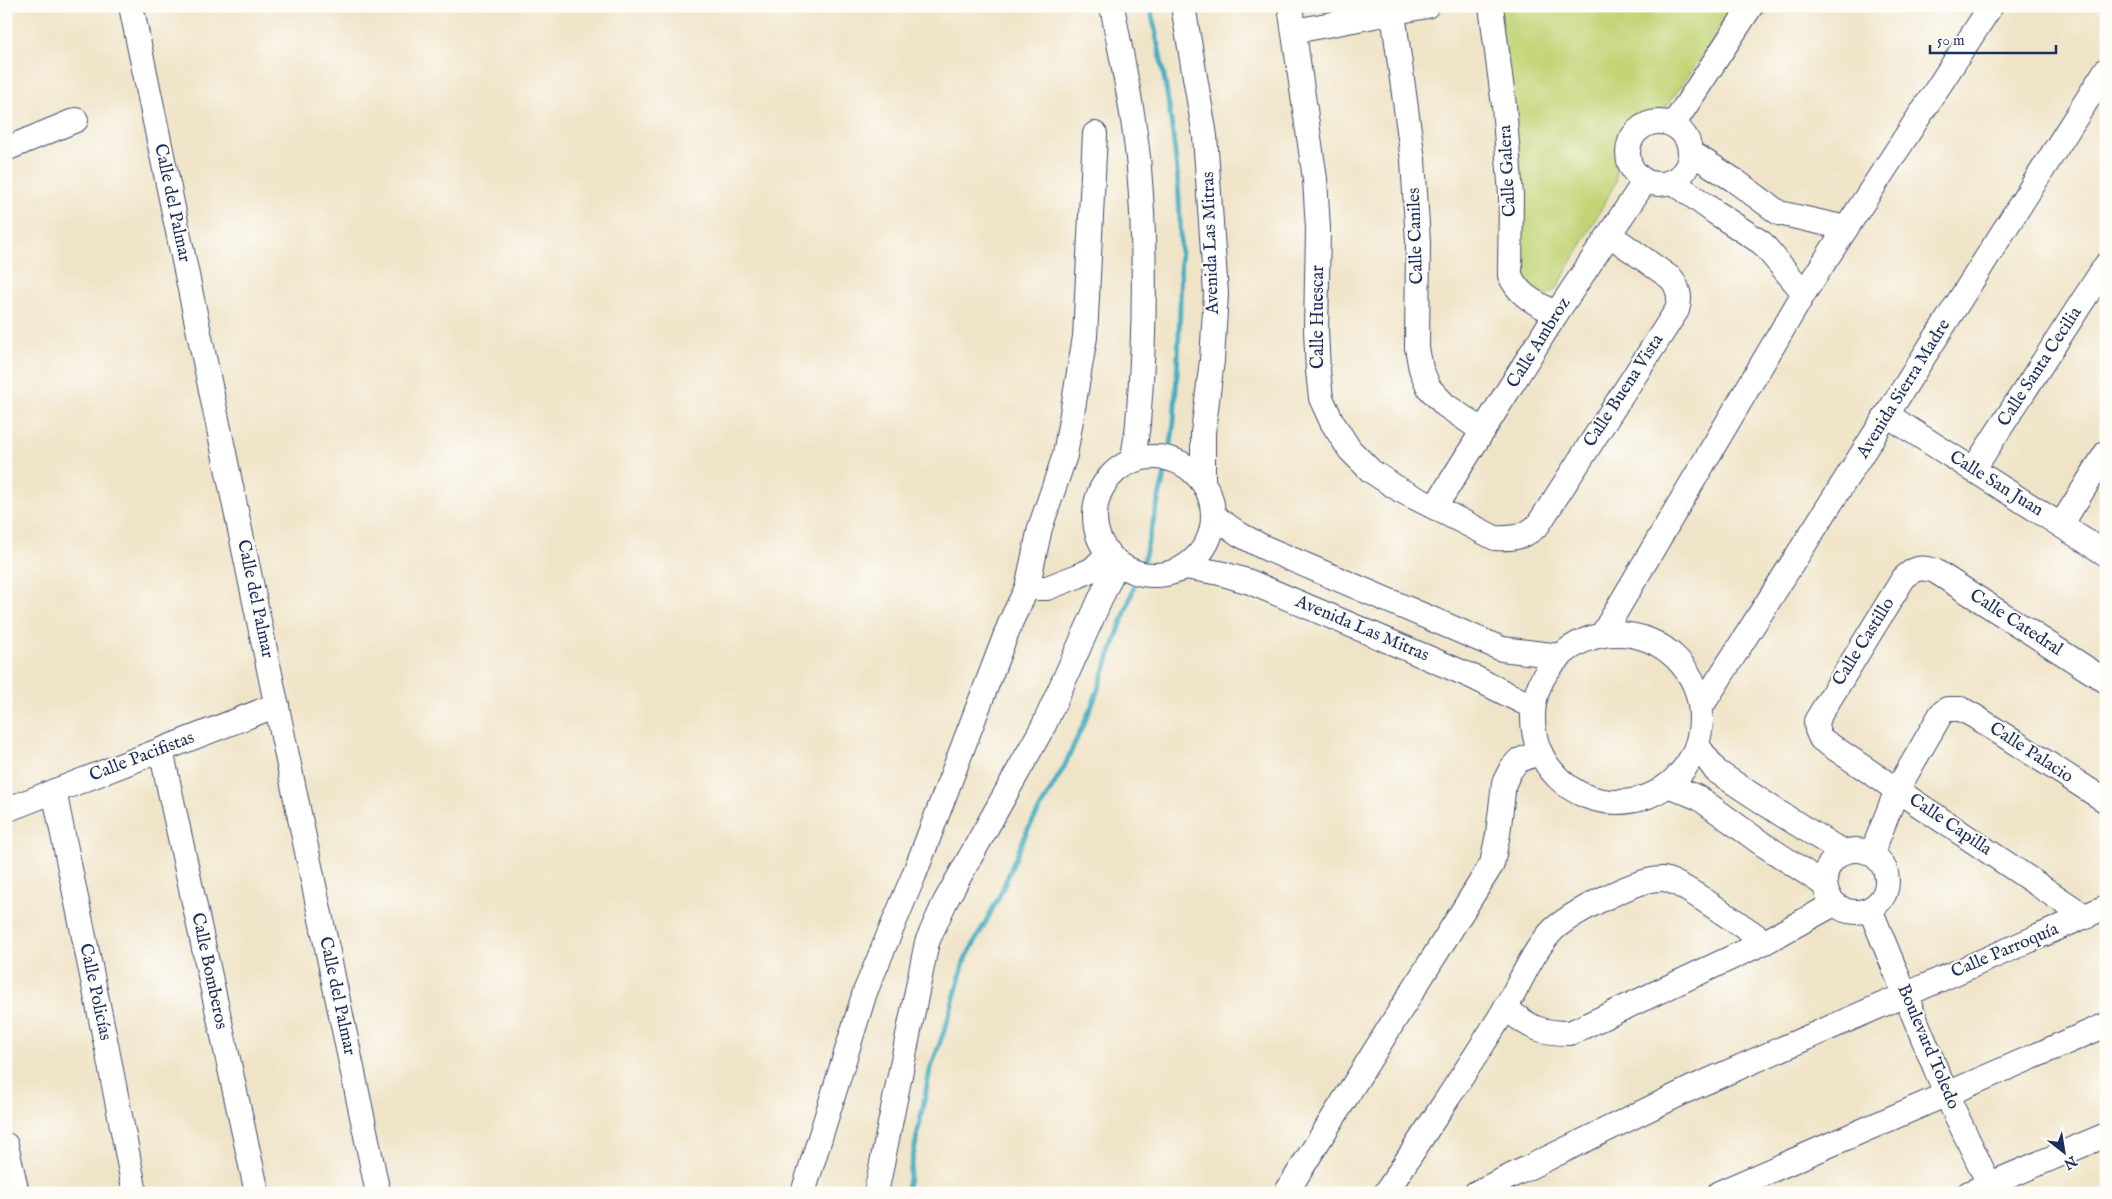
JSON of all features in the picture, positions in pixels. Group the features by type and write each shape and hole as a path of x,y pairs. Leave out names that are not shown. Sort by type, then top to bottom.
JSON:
{"street":[{"name":"Calle del Palmar","path":"131,6 378,1193"},
{"path":"1112,6 1127,84 1139,177 1143,265 1141,363 1138,425 1133,460"},
{"name":"Avenida Las Mitras","path":"1183,6 1205,136 1216,294 1212,360 1203,433 1203,481"},
{"name":"Calle Huescar","path":"1290,6 1315,180 1318,228 1316,330 1321,398 1332,422 1350,450 1371,471 1400,490 1496,538"},
{"path":"1295,31 1427,6"},
{"name":"Calle Galera","path":"1491,6 1504,106 1511,196 1510,275 1514,286 1523,295 1556,314"},
{"path":"1673,125 1751,6"},
{"path":"1602,635 1804,292 1992,6"},
{"name":"Calle Caniles","path":"1393,13 1413,160 1418,242 1418,348 1420,369 1429,388 1445,405 1483,431"},
{"name":"Avenida Sierra Madre","path":"1701,706 2106,70"},
{"path":"6,149 76,120"},
{"path":"1662,122 1673,125 1682,132 1688,141 1690,152 1685,169 1680,176 1672,181 1663,183 1646,180 1636,173 1630,163 1628,151 1631,139 1639,129 1650,123 1662,122"},
{"path":"803,1193 865,992 914,875 1011,621 1027,588 1040,528 1065,454 1085,337 1095,134"},
{"path":"1690,152 1734,180 1779,213 1846,228"},
{"name":"Calle Ambroz","path":"1435,507 1556,314 1646,180"},
{"path":"1672,181 1762,243 1804,292"},
{"path":"1762,243 1779,213"},
{"name":"Calle Buena Vista","path":"1496,538 1518,537 1532,531 1538,525 1677,310 1680,296 1678,288 1672,279 1610,235"},
{"name":"Calle Santa Cecilia","path":"1973,470 2106,264"},
{"name":"Calle San Juan","path":"1887,415 2106,554"},
{"path":"2061,525 2106,453"},
{"path":"1159,456 1172,459 1184,464 1203,481 1213,504 1212,528 1206,545 1185,567 1168,573 1149,575 1138,573 1113,558 1102,544 1095,521 1098,497 1103,485 1111,475 1133,460 1159,456"},
{"name":"Avenida Las Mitras","path":"1214,516 1238,534 1263,547 1502,649 1560,656"},
{"path":"1027,588 1047,588 1078,576 1113,558"},
{"path":"876,1193 927,942 946,902 1044,725 1113,558"},
{"name":"Avenida Las Mitras","path":"1185,567 1220,572 1250,582 1474,677 1533,708"},
{"name":"Calle Catedral","path":"1926,567 1936,571 2106,681"},
{"name":"Calle Castillo","path":"1816,730 1816,721 1903,579 1912,570 1926,567"},
{"path":"1602,635 1633,635 1648,639 1662,646 1675,656 1685,668 1693,681 1701,706 1697,745 1680,773 1668,785 1655,793 1626,801 1596,799 1582,794 1556,777 1540,752 1534,730 1533,708 1542,679 1560,656 1580,642 1602,635"},
{"name":"Calle Pacifistas","path":"6,810 277,705"},
{"name":"Calle Palacio","path":"1898,790 1941,714 1947,708 1954,707 1974,716 2106,801"},
{"name":"Calle Capilla","path":"1816,730 1821,739 1898,790 2096,912"},
{"path":"1697,745 1716,771 1780,814 1843,852"},
{"name":"Calle Bomberos","path":"160,750 257,1193"},
{"path":"1286,1193 1492,864 1498,834 1504,783 1511,769 1518,761 1540,752"},
{"path":"1699,798 1716,771"},
{"path":"1668,785 1699,798 1830,894 1851,912 1861,912 1870,909 1878,904 1884,896 1888,887 1888,877 1880,859 1872,853 1863,850 1843,852 1828,866 1825,875 1830,894"},
{"path":"1872,853 1898,790"},
{"name":"Calle Policías","path":"54,791 135,1193"},
{"path":"1395,1189 1505,1008 1540,945 1555,929 1574,914 1599,900 1646,881 1663,878 1686,889 1765,942"},
{"path":"1505,1008 1525,1023 1541,1031 1570,1033 1765,942 1830,894"},
{"name":"Boulevard Toledo","path":"1870,909 1946,1094 1979,1188"},
{"name":"Calle Parroquía","path":"1476,1193 1692,1088 1904,994 2096,912"},
{"path":"1719,1193 2106,1025"},
{"path":"1979,1188 2106,1135"},
{"path":"6,1145 17,1193"}],"green space":[{"path":"1498,6 1728,6 1721,26 1713,40 1667,105 1658,113 1638,119 1626,130 1616,146 1616,182 1557,288 1545,296 1520,282"}],"waterway":[{"path":"1150,6 1168,101 1175,149 1179,198 1180,310 1174,422 1171,443"},
{"path":"1144,559 1165,473"},
{"path":"906,1193 930,1070 947,1023 964,962 999,897 1027,831 1064,767 1093,703 1134,587"}]}
